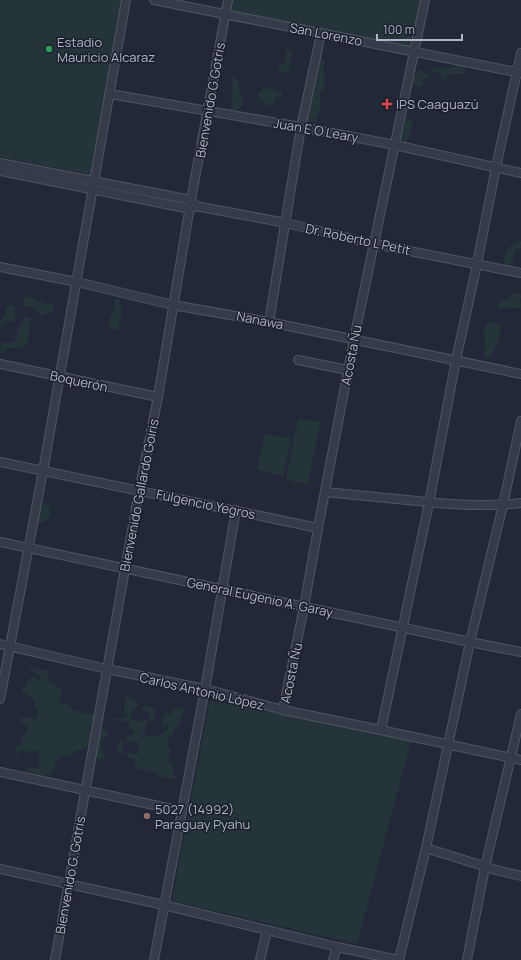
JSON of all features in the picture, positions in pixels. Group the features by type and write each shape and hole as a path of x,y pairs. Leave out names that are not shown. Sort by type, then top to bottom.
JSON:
{"street":[{"path":"0,699 60,377 126,0"},
{"name":"San Lorenzo","path":"154,0 519,73"},
{"name":"Bienvenido G Gotris","path":"192,205 228,0"},
{"name":"Acosta Ñu","path":"283,710 304,607 354,339 425,0"},
{"path":"270,322 301,127 321,34"},
{"path":"381,730 429,503 456,360 496,167 519,73 521,53"},
{"name":"Juan E O Leary","path":"110,94 395,145 521,173"},
{"name":"Dr. Roberto L Petit","path":"0,163 94,185 286,223 374,244 521,273"},
{"name":"Dr. Roberto L Petit","path":"0,171 94,185"},
{"name":"Bienvenido Gallardo Goiris","path":"86,790 139,490 158,397 173,305 192,205"},
{"name":"Nanawa","path":"0,267 77,282 173,305 270,322 521,374"},
{"path":"298,360 348,370"},
{"name":"Boquerón","path":"0,364 158,397"},
{"path":"0,869 164,905 337,947 399,960 426,848 470,642 503,506 521,421"},
{"name":"Fulgencio Yegros","path":"0,462 318,528"},
{"path":"325,492 471,506 503,506 521,503"},
{"path":"154,960 205,689 236,510"},
{"name":"General Eugenio A. Garay","path":"0,542 521,652"},
{"name":"Carlos Antonio López","path":"0,644 107,669 205,689 283,710 521,760"},
{"path":"467,960 485,867 521,714"},
{"path":"0,772 182,811"},
{"name":"Bienvenido G. Gotris","path":"55,960 86,790"},
{"path":"426,848 485,867 521,876"},
{"path":"260,960 267,930"},
{"path":"333,960 337,947"}],"shaded area":[{"path":"0,0 121,0 92,175 0,157"},
{"path":"231,0 423,0 412,49 229,14"},
{"path":"287,49 292,51 289,71 283,73 278,72 277,67 285,63"},
{"path":"319,57 324,60 323,68 325,88 320,94 319,113 314,123 308,122 305,117"},
{"path":"457,65 465,67 465,74 451,75 448,72 448,77 446,80 442,78 439,73 431,71 432,68 435,67 438,69 444,68 448,70 449,68"},
{"path":"420,69 422,72 431,76 422,80 422,86 414,86 412,85 412,79"},
{"path":"232,77 237,78 239,82 241,96 244,103 234,113 230,112 233,96"},
{"path":"265,88 270,90 274,89 282,94 281,97 276,97 271,106 265,103 258,96 258,93"},
{"path":"407,119 410,119 413,122 410,136 405,142 400,137"},
{"path":"516,241 521,241 521,248 515,251 513,260 508,266 506,266 504,261 505,253 507,249"},
{"path":"517,293 521,295 520,308 508,307 502,309 498,307 501,300 507,300 512,295"},
{"path":"29,297 33,297 37,301 52,305 54,309 53,312 41,315 35,309 24,305 24,300"},
{"path":"119,298 122,314 118,329 108,329 114,308 114,300"},
{"path":"11,304 15,307 14,316 16,320 4,321 0,329 1,319 6,316 6,307"},
{"path":"24,317 30,318 31,321 29,327 28,344 17,348 8,348 3,354 0,351 1,343 11,343 15,341 20,324"},
{"path":"488,321 501,324 495,350 488,357 484,358 484,331"},
{"path":"298,418 320,422 308,484 286,480"},
{"path":"265,434 291,438 283,476 257,470"},
{"path":"44,503 47,503 49,507 50,516 45,521 38,523 36,519 41,506"},
{"path":"31,668 49,671 48,680 61,689 62,693 59,700 60,703 69,704 75,711 80,710 82,713 94,714 93,725 90,729 90,738 87,747 84,750 76,750 71,755 60,756 58,762 56,762 52,774 41,776 27,772 26,769 30,767 38,768 38,751 33,750 26,752 23,750 15,753 16,747 22,744 23,735 26,734 28,728 20,719 25,717 34,719 38,714 38,711 34,706 36,702 22,691 31,677 41,680 40,676 31,670"},
{"path":"127,696 131,697 138,703 136,709 131,712 131,718 137,721 146,721 150,713 142,710 141,708 145,706 155,709 155,720 148,721 145,728 145,734 150,737 157,736 168,729 170,725 163,726 162,723 163,717 166,713 172,715 174,708 185,710 179,726 176,727 172,733 172,736 168,738 168,747 171,750 168,761 173,764 175,779 164,777 160,778 156,773 134,768 134,759 128,757 127,754 118,752 119,742 126,743 127,736 134,733 133,729 130,729 129,722 114,720 128,716 124,709 127,702 125,698","holes":["135,741 139,743 137,755 122,751 127,742"]},
{"path":"210,700 411,741 357,944 172,901"},
{"path":"103,729 108,731 107,737 103,738 101,746 105,758 98,760 95,757 100,731"}],"place":[{"name":"Estadio Mauricio Alcaraz","path":"49,49"},
{"name":"IPS Caaguazú","path":"387,104"},
{"name":"5027 (14992) Paraguay Pyahu","path":"147,816"}]}
